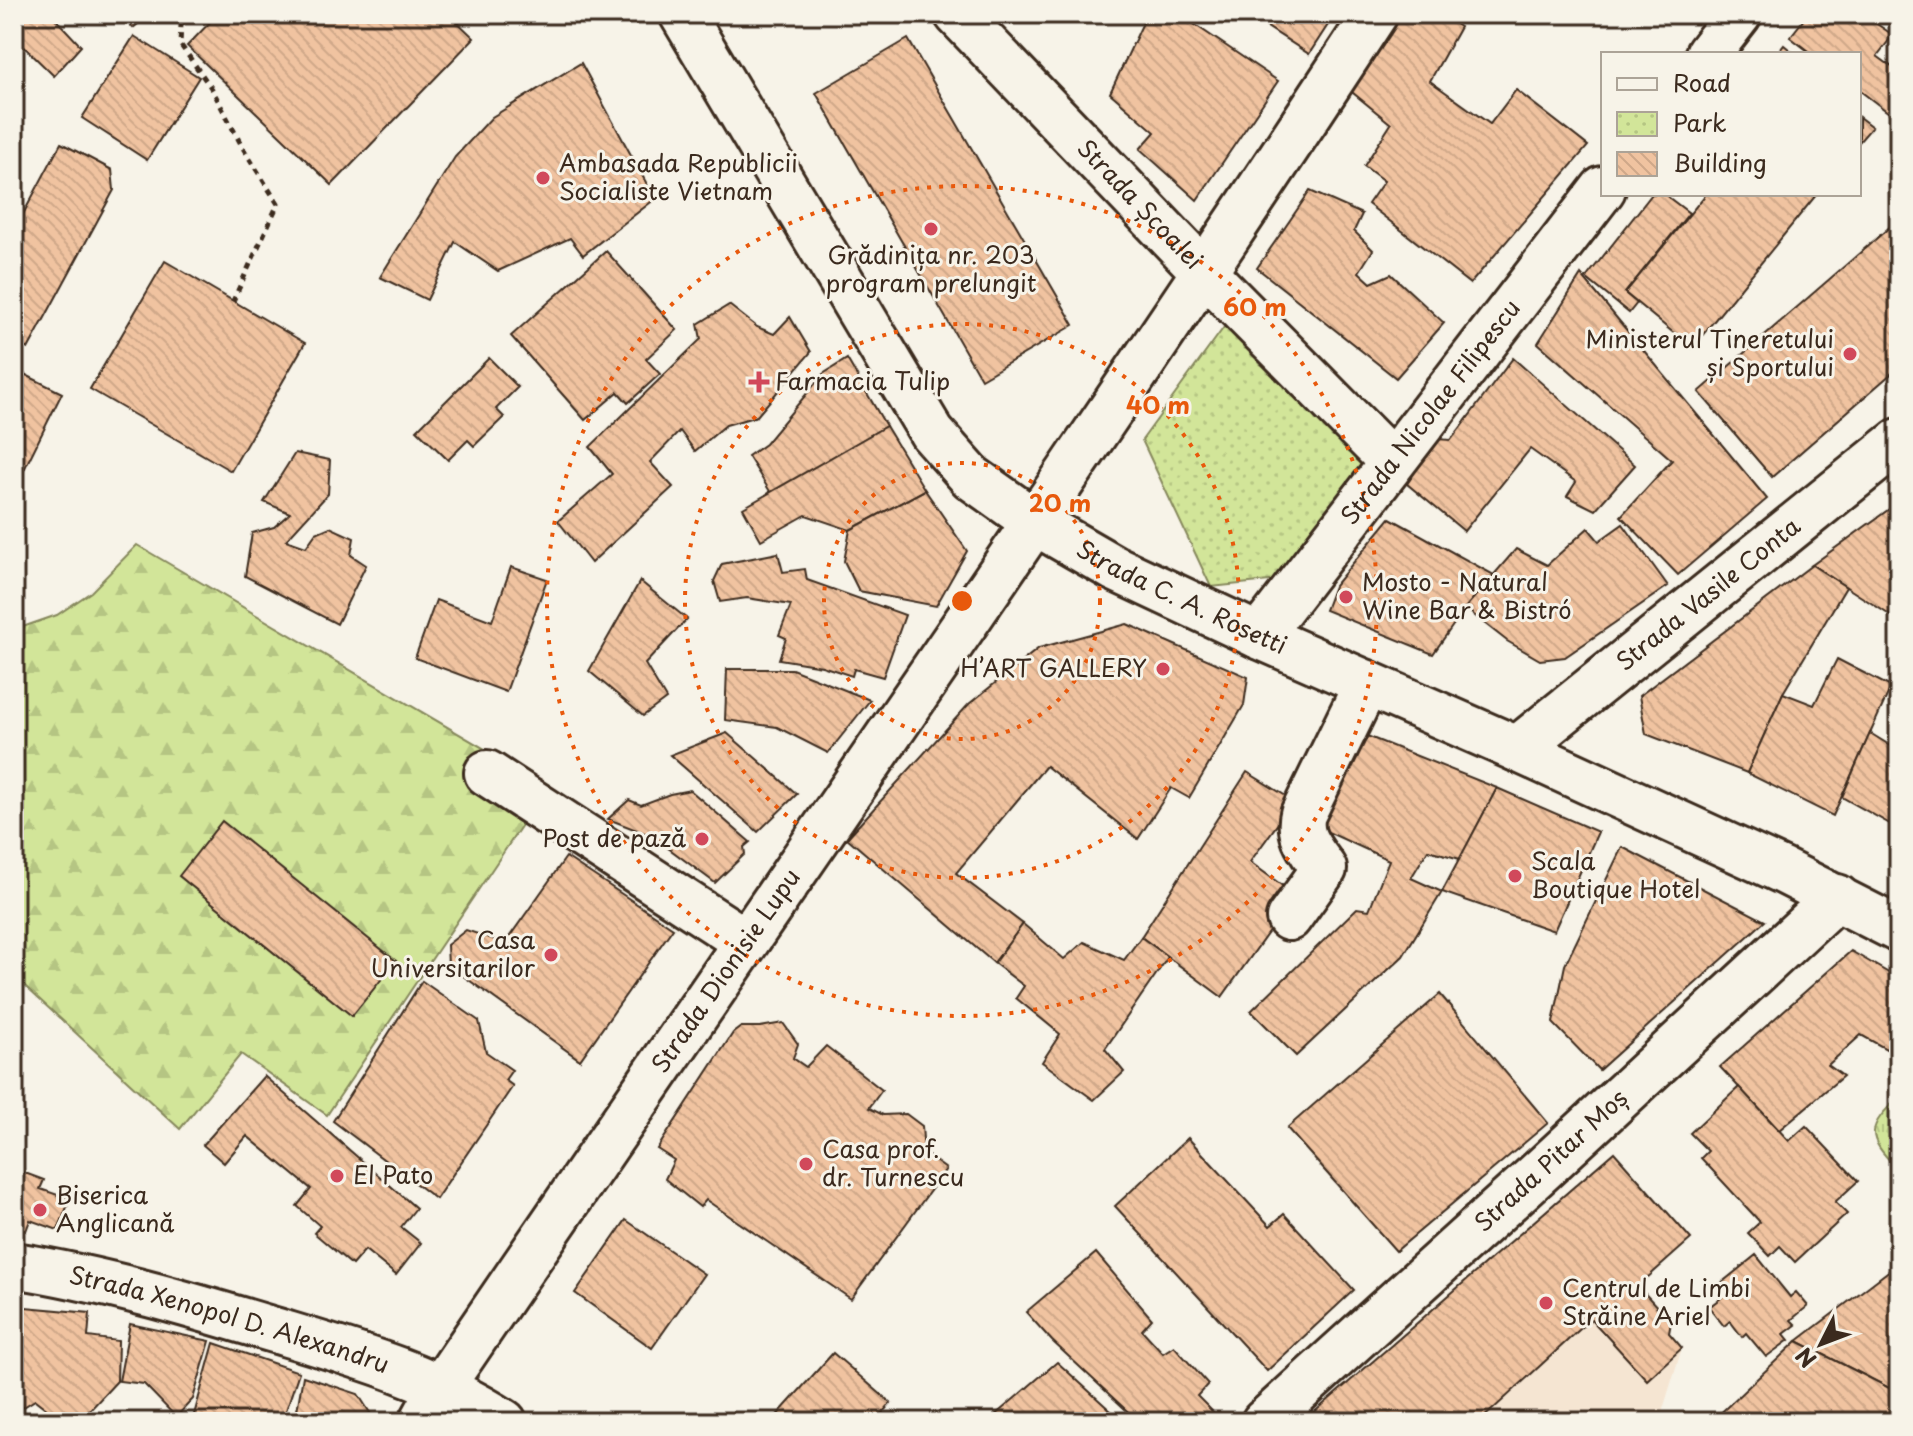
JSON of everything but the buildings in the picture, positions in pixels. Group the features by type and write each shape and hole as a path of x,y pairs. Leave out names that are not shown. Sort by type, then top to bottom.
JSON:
{"street":[{"name":"Strada C. A. Rosetti","path":"682,14 932,433 971,477 1036,523 1114,568 1259,636 1517,749 1837,897 1899,930"},
{"name":"Strada Școalei","path":"957,14 1205,273 1392,462"},
{"name":"Strada Dionisie Lupu","path":"432,1404 745,941 1036,523 1375,14"},
{"path":"1710,52 1739,14"},
{"name":"Strada Nicolae Filipescu","path":"1259,636 1601,192"},
{"name":"Strada Vasile Conta","path":"1517,749 1899,441"},
{"path":"1289,918 1324,869 1300,827 1303,814 1367,683"},
{"path":"487,773 745,941"},
{"name":"Strada Pitar Moș","path":"1264,1422 1837,897"},
{"name":"Strada Xenopol D. Alexandru","path":"14,1265 101,1282 212,1311 380,1362 432,1404 504,1422"}],"path":[{"path":"191,14 181,25 180,44 212,89 243,148 278,204 233,301"}],"shaded area":[{"name":"Centrul de Limbi Străine Ariel","path":"1614,1152 1691,1239 1638,1286 1671,1322 1669,1333 1682,1348 1659,1422 1303,1422"}],"green space":[{"path":"1227,323 1367,459 1279,580 1211,587 1142,440"},
{"path":"137,545 548,786 327,1115 241,1054 180,1129 14,976 14,630 57,615 91,592"},
{"path":"1899,1097 1897,1168 1879,1148 1874,1132 1881,1116"}],"place":[{"name":"Ambasada Republicii Socialiste Vietnam","path":"543,178"},
{"name":"Grădinița nr. 203 program prelungit","path":"931,229"},
{"name":"Ministerul Tineretului și Sportului","path":"1850,354"},
{"name":"Farmacia Tulip","path":"759,382"},
{"name":"Mosto - Natural Wine Bar & Bistró","path":"1346,597"},
{"name":"H’ART GALLERY","path":"1163,669"},
{"name":"Post de pază","path":"702,839"},
{"name":"Scala Boutique Hotel","path":"1515,876"},
{"name":"Casa Universitarilor","path":"551,955"},
{"name":"Casa prof. dr. Turnescu","path":"806,1164"},
{"name":"El Pato","path":"337,1176"},
{"name":"Biserica Anglicană","path":"40,1210"},
{"name":"Centrul de Limbi Străine Ariel","path":"1546,1303"}]}
